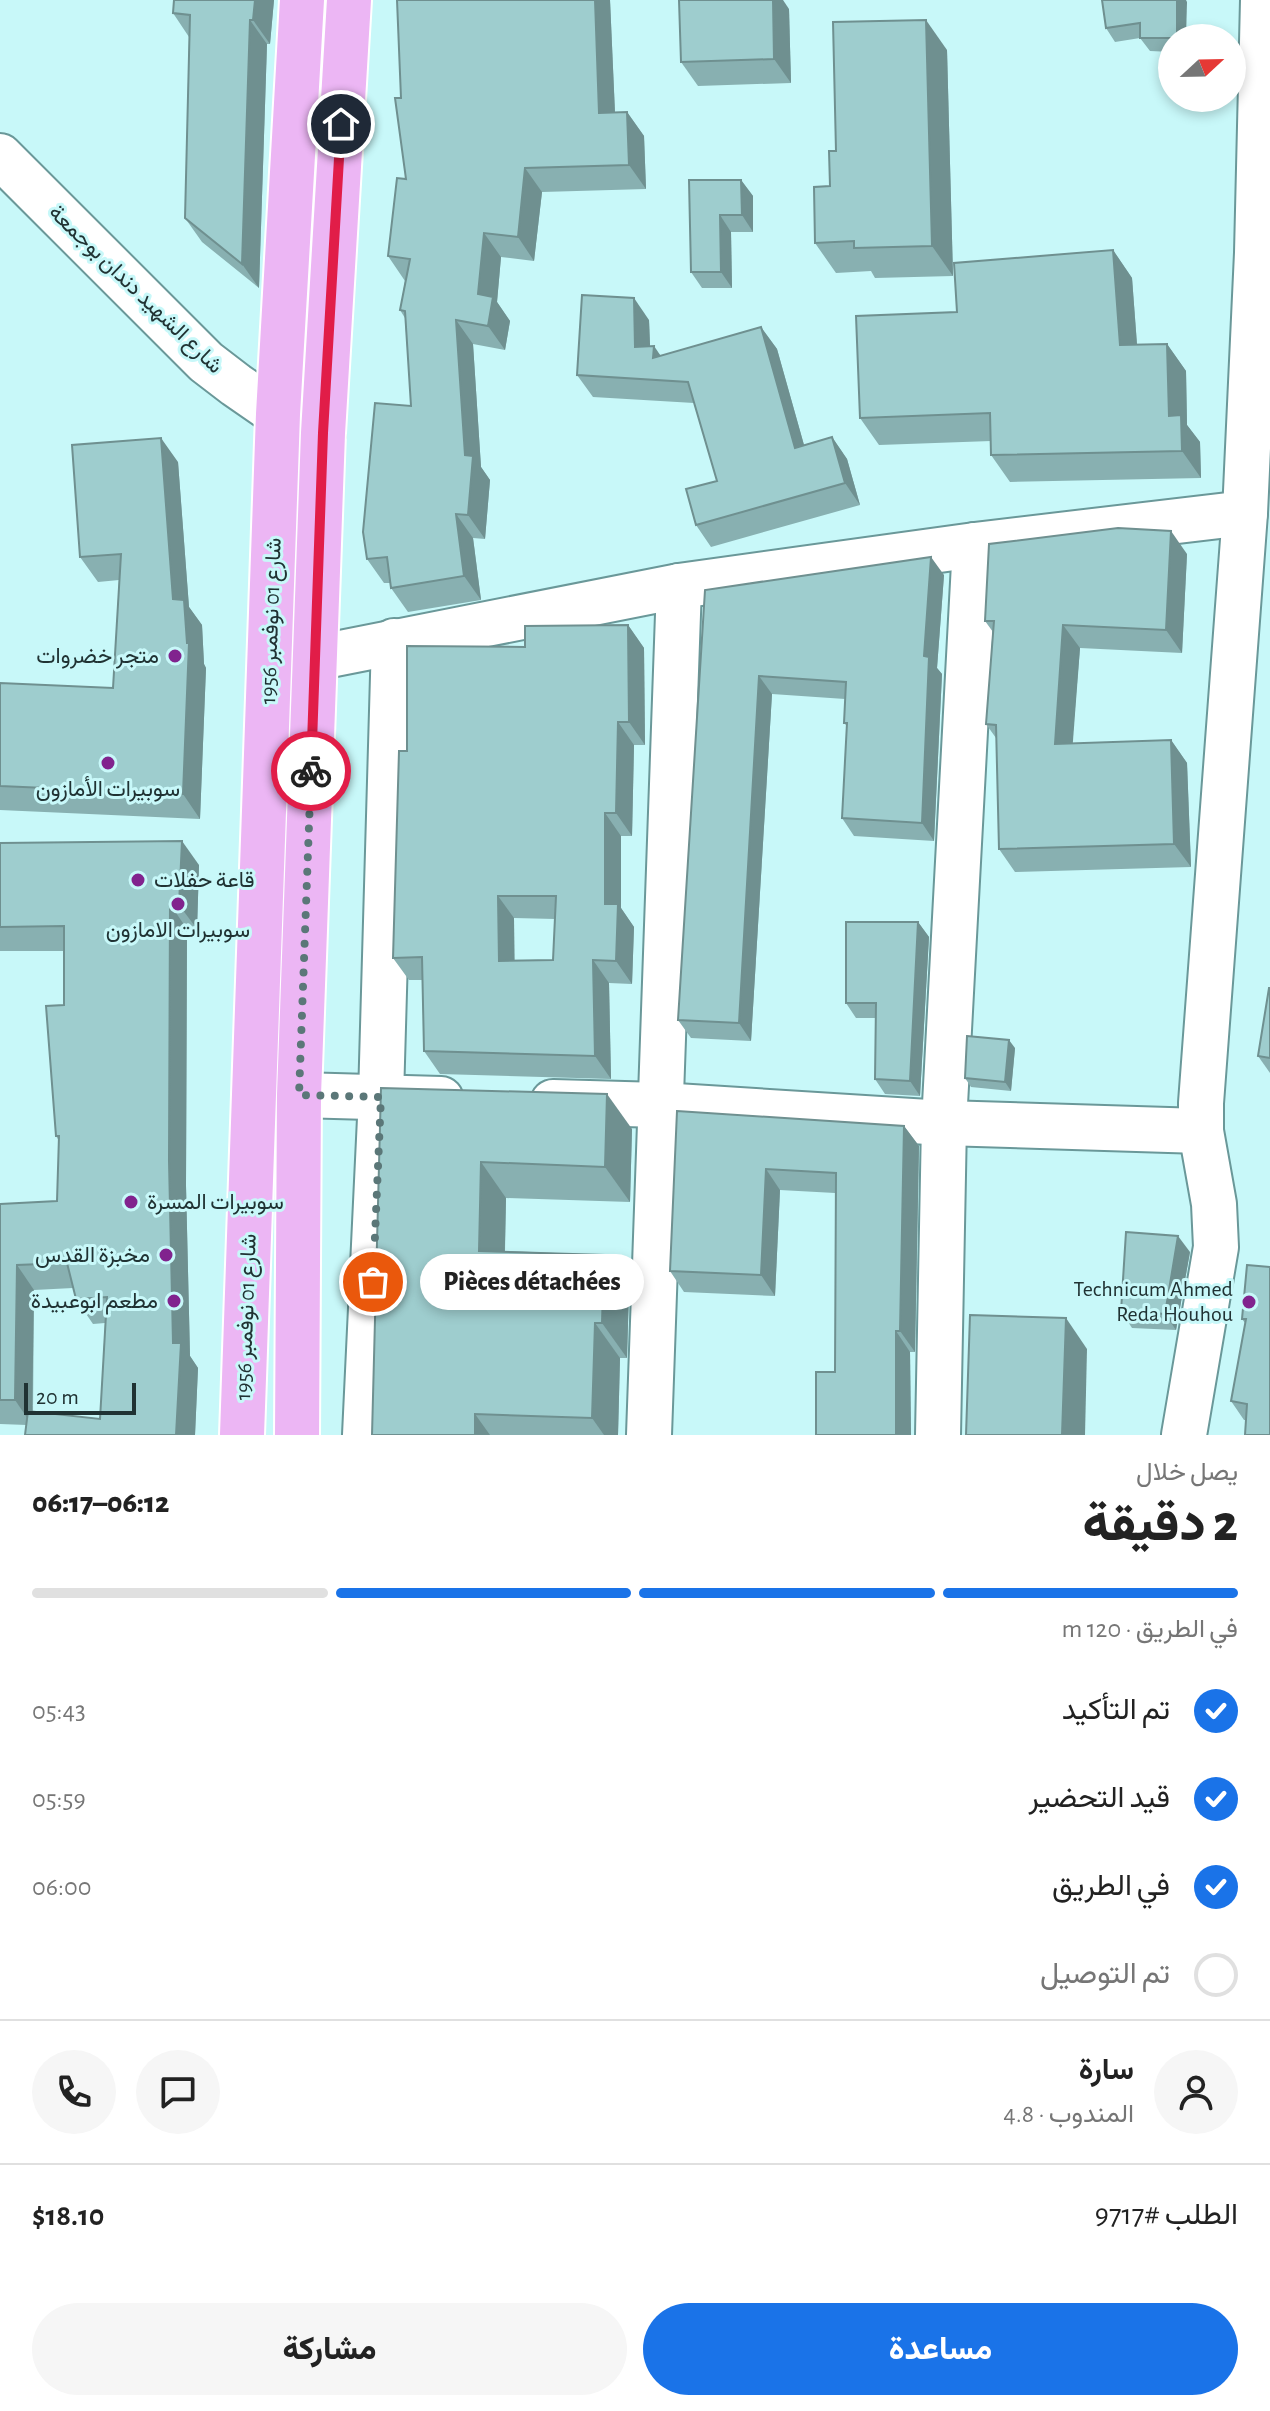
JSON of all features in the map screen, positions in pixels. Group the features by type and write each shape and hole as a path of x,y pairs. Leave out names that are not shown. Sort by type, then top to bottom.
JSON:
{"main road":[{"name":"شارع 01 نوفمبر 1956","path":"242,1435 278,414 302,0"},
{"name":"شارع 01 نوفمبر 1956","path":"297,1435 299,1095 323,433 349,0"}],"street":[{"path":"1184,1435 1216,1247 1214,1204 1201,1131 1204,1072 1256,576 1245,513 1264,254 1263,0"},
{"name":"شارع الشهيد دندان بوجمعة","path":"0,156 206,362 278,414 323,433"},
{"path":"315,658 679,586 975,545 1245,513"},
{"path":"938,1435 944,1123 975,545"},
{"path":"649,1435 679,586"},
{"path":"365,1435 381,1097 394,641"},
{"path":"299,1095 474,1100"},
{"path":"520,1101 660,1105 944,1123 1201,1131"}],"building":[{"path":"174,0 255,0 253,20 250,20 242,264 185,218 190,15 173,13"},
{"path":"397,0 595,0 599,113 627,112 629,165 525,168 518,237 484,233 478,294 493,297 488,326 456,320 465,455 473,456 468,515 456,514 464,576 391,588 387,557 367,559 363,532 375,403 411,406 405,311 400,310 410,259 388,256 397,178 406,179 395,98 401,98"},
{"path":"679,0 773,0 774,59 681,62"},
{"path":"1102,0 1177,0 1177,24 1158,24 1158,38 1140,38 1140,23 1106,28"},
{"path":"926,20 932,246 854,248 854,241 815,243 814,187 830,186 829,151 836,151 833,22"},
{"path":"689,180 741,180 742,215 720,215 721,272 691,272"},
{"path":"1113,250 1120,345 1167,344 1169,416 1181,415 1182,451 991,455 990,413 860,418 856,316 957,312 954,263"},
{"path":"582,295 634,298 635,347 654,346 653,358 761,327 795,448 832,437 845,483 696,525 686,489 717,481 688,382 577,375"},
{"path":"161,438 173,599 184,600 189,643 183,794 0,786 0,683 113,688 121,554 80,557 72,445"},
{"path":"1118,528 1171,531 1166,630 1063,625 1055,744 1171,740 1174,844 999,849 996,725 986,724 994,621 985,621 989,544"},
{"path":"931,557 924,656 929,657 922,823 842,818 846,682 759,676 739,1023 678,1020 705,590"},
{"path":"628,625 629,722 618,722 616,813 605,813 605,904 618,904 616,961 593,960 595,1056 424,1051 422,957 393,958 399,751 407,751 407,646 525,647 525,626","holes":["498,896 556,896 553,960 499,961"]},
{"path":"182,841 179,905 170,904 169,1161 173,1343 181,1343 176,1435 25,1435 28,1411 100,1419 107,1297 76,1299 67,1263 17,1265 15,1400 0,1400 0,1204 57,1201 59,1136 56,1136 46,1006 64,1005 64,926 0,927 0,843"},
{"path":"846,922 918,922 910,1081 875,1079 876,1003 846,1003"},
{"path":"1270,988 1270,1058 1258,1056"},
{"path":"967,1036 1009,1040 1005,1082 965,1078"},
{"path":"381,1088 607,1094 605,1167 481,1162 479,1251 604,1255 602,1323 595,1323 592,1418 475,1414 475,1435 372,1435"},
{"path":"677,1111 904,1126 900,1331 896,1331 896,1435 816,1435 816,1372 835,1372 836,1173 766,1169 761,1275 670,1271"},
{"path":"1126,1232 1178,1236 1165,1314 1121,1311"},
{"path":"1247,1265 1270,1267 1270,1435 1245,1435 1247,1404 1231,1401 1246,1319 1242,1319"},
{"path":"970,1315 1066,1318 1062,1435 966,1435"}],"way so far":[{"path":"311,771 299,1095 381,1097 373,1282"}],"place":[{"name":"متجر خضروات","path":"175,656"},
{"name":"سوبيرات الأمازون","path":"108,763"},
{"name":"قاعة حفلات","path":"138,880"},
{"name":"سوبيرات الامازون","path":"178,904"},
{"name":"سوبيرات المسرة","path":"131,1202"},
{"name":"مخبزة القدس","path":"166,1255"},
{"name":"Pièces détachées","path":"373,1282"},
{"name":"مطعم ابوعبيدة","path":"174,1301"},
{"name":"Technicum Ahmed Reda Houhou","path":"1249,1302"}],"route":[{"path":"311,771 323,433 341,124"}]}
